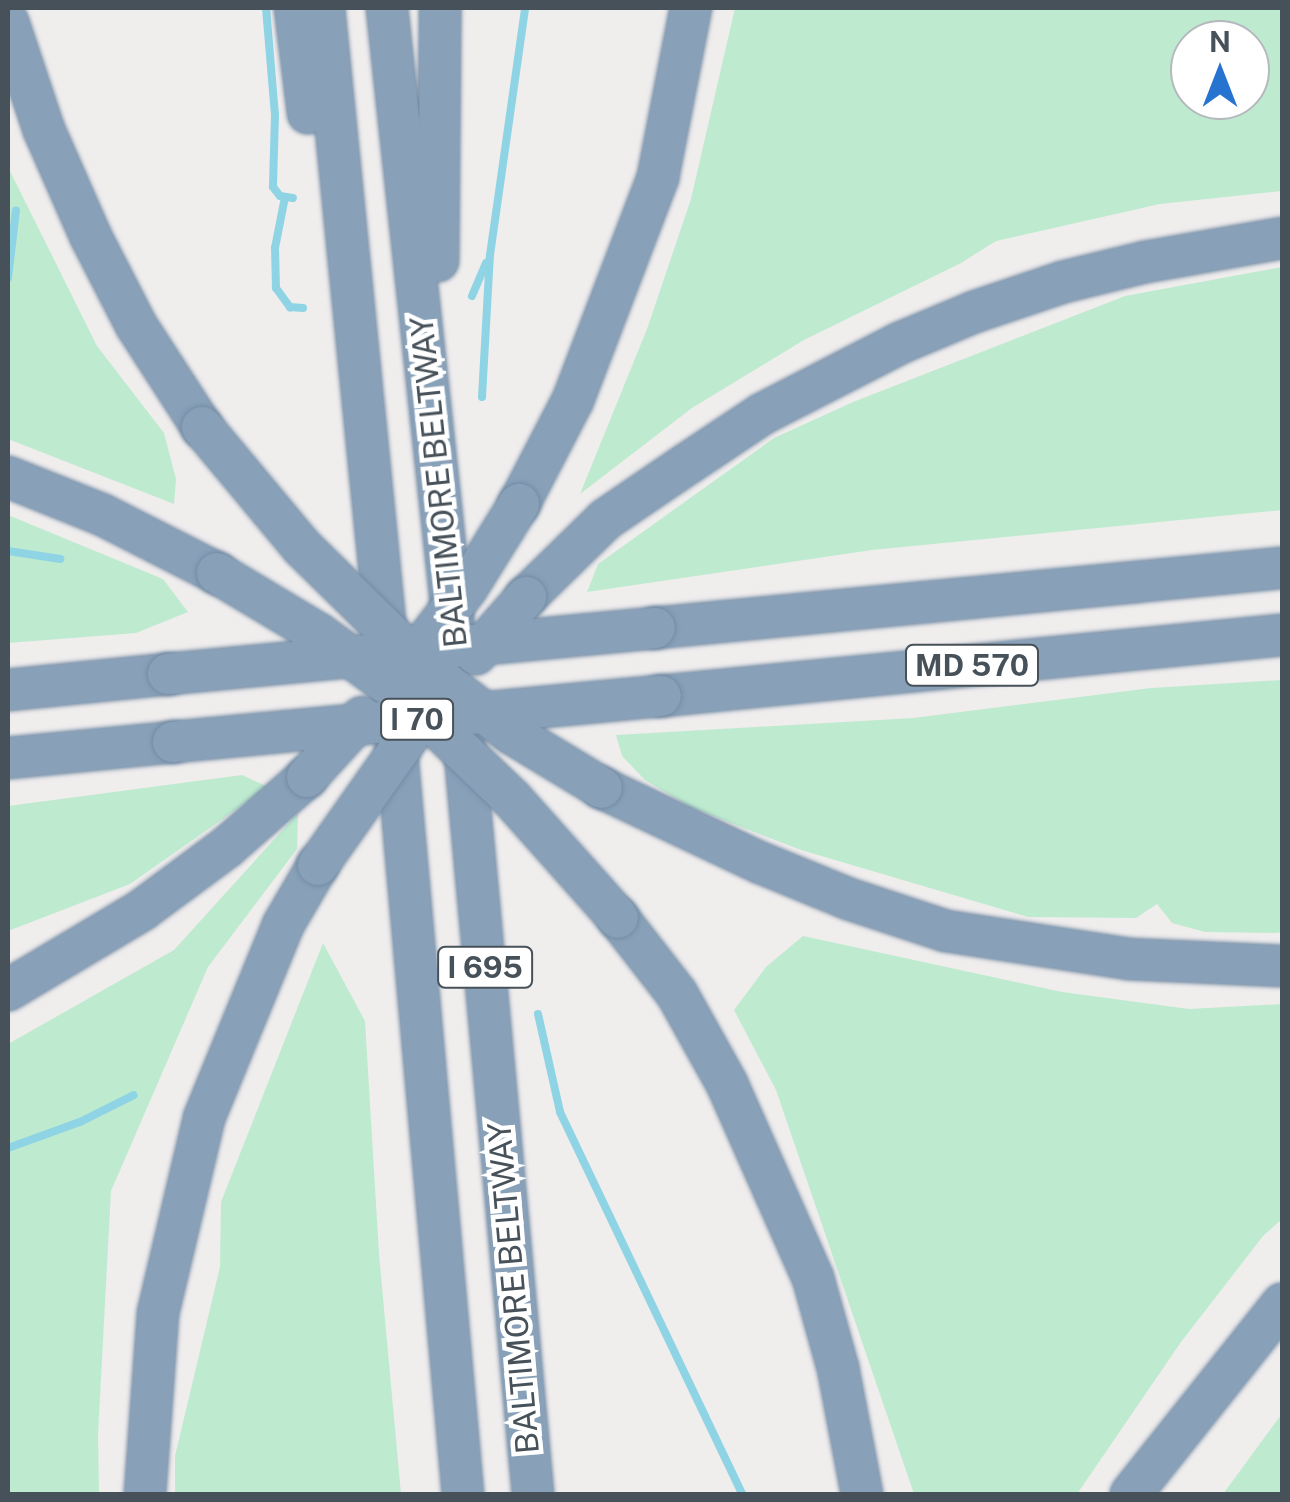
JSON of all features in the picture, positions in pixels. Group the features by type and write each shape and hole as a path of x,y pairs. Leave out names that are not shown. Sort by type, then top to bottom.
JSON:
{"highway":[{"path":"295,8 388,650"},
{"name":"BALTIMORE BELTWAY","path":"324,8 388,650 462,1494"},
{"name":"BALTIMORE BELTWAY","path":"387,8 437,440 533,1494"},
{"path":"437,440 440,8"},
{"path":"8,990 142,910 227,847 307,777 400,674 466,588 519,504 574,400 652,193 692,8"},
{"path":"8,22 44,130 91,237 136,325 202,427 302,547 422,665 510,733 602,788 761,863 946,931 1128,959 1282,966"},
{"path":"145,1494 158,1313 199,1137 283,925 318,865 420,718 526,597 606,519 762,414 900,343 974,312 1063,282 1146,262 1282,238"},
{"path":"8,477 104,515 217,574 319,634 407,698 512,799 618,918 678,994 728,1084 814,1278 838,1368 862,1494"},
{"name":"MD 570","path":"654,628 1282,568"},
{"name":"I 70","path":"8,690 654,628"},
{"name":"MD 570","path":"661,696 1282,635"},
{"name":"I 70","path":"8,758 661,696"},
{"path":"1131,1494 1282,1304"}],"green space":[{"path":"735,8 1282,8 1282,191 1160,204 996,241 961,263 804,340 692,408 580,494 647,329 691,199"},
{"path":"8,167 97,346 164,433 176,479 174,504 8,439"},
{"path":"1282,267 1282,510 872,550 587,592 598,564 774,438 853,402 1125,296"},
{"path":"8,515 163,579 188,612 136,633 8,643"},
{"path":"1282,680 1282,932 1276,933 1205,932 1172,923 1157,904 1136,918 1028,917 801,850 690,807 645,780 622,756 616,735 913,718 1151,688"},
{"path":"242,775 268,787 130,884 8,931 8,806"},
{"path":"298,813 297,849 208,967 111,1191 98,1434 99,1494 8,1494 8,1044 174,950"},
{"path":"803,936 1062,992 1189,1009 1282,1004 1282,1219 1263,1236 1181,1342 1077,1494 914,1494 776,1090 734,1010 766,967"},
{"path":"323,943 365,1021 379,1254 401,1494 175,1494 175,1456 220,1267 221,1202"},
{"path":"1281,1415 1282,1494 1223,1494"}],"waterway":[{"path":"266,8 275,115 273,187 280,196 293,198"},
{"path":"482,397 490,255 525,8"},
{"path":"285,197 275,248 276,288 290,307 303,308"},
{"path":"8,278 16,210"},
{"path":"472,296 486,263"},
{"path":"8,551 60,559"},
{"path":"538,1014 560,1112 742,1494"},
{"path":"8,1148 80,1122 134,1095"}]}
